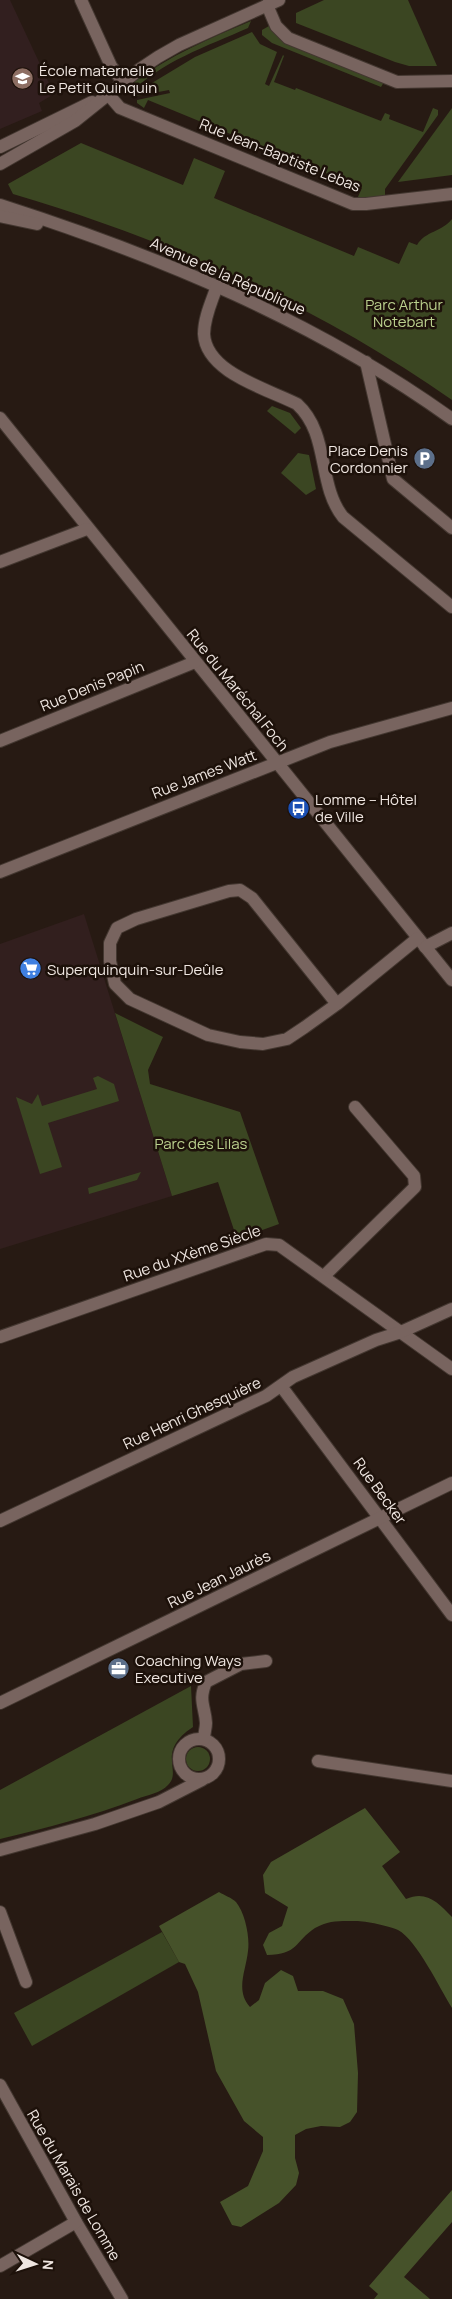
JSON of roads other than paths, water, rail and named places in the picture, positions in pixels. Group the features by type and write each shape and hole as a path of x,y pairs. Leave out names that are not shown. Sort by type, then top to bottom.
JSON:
{"street":[{"path":"82,0 111,66 123,82"},
{"path":"0,164 75,121 149,62 179,45 273,3 280,31 288,38 297,42 397,82 452,81"},
{"path":"0,147 45,123 108,94"},
{"name":"Rue Jean-Baptiste Lebas","path":"108,94 120,108 353,204 452,194"},
{"name":"Avenue de la République","path":"0,205 72,230 217,286 289,320 366,362 452,419"},
{"name":"Avenue de la République","path":"0,216 72,230"},
{"path":"217,286 205,324 204,336 209,352 227,371 284,398 306,412 312,422 319,443 334,506 343,517 452,607"},
{"path":"366,362 393,479 452,528"},
{"name":"Rue du Maréchal Foch","path":"0,418 452,980"},
{"path":"0,562 88,529"},
{"name":"Rue Denis Papin","path":"0,741 195,662"},
{"name":"Rue James Watt","path":"0,872 330,742 452,708"},
{"path":"337,1004 252,898 240,890 229,891 136,919 117,928 110,943 110,961 115,984 130,999 208,1035 240,1042 264,1044 287,1039 337,1004 421,942 452,933"},
{"path":"324,1276 415,1186 414,1176 355,1108"},
{"name":"Rue du XXème Siècle","path":"0,1336 266,1244 278,1245 452,1369"},
{"name":"Rue Henri Ghesquière","path":"0,1520 266,1396 293,1377 376,1340 401,1332 452,1310"},
{"name":"Rue Becker","path":"280,1386 452,1615"},
{"name":"Rue Jean Jaurès","path":"0,1703 452,1482"},
{"path":"204,1739 206,1722 202,1708 202,1692 206,1682 241,1664 266,1661"},
{"path":"0,1850 95,1824 159,1802 202,1780 214,1773 219,1760 215,1747 204,1739 191,1740 185,1744 178,1755 178,1762 180,1768 189,1778 202,1780"},
{"path":"318,1761 452,1782"},
{"path":"0,1912 26,1982"},
{"name":"Rue du Marais de Lomme","path":"0,2085 76,2222 122,2299"},
{"path":"0,2266 76,2222"}],"place":[{"name":"École maternelle Le Petit Quinquin","path":"23,79"},
{"name":"Place Denis Cordonnier","path":"424,459"},
{"name":"Lomme – Hôtel de Ville","path":"299,808"},
{"name":"Superquinquin-sur-Deûle","path":"31,969"},
{"name":"Coaching Ways Executive","path":"119,1669"}],"park label":[{"name":"Parc Arthur Notebart","path":"404,312"},
{"name":"Parc des Lilas","path":"201,1143"}]}
